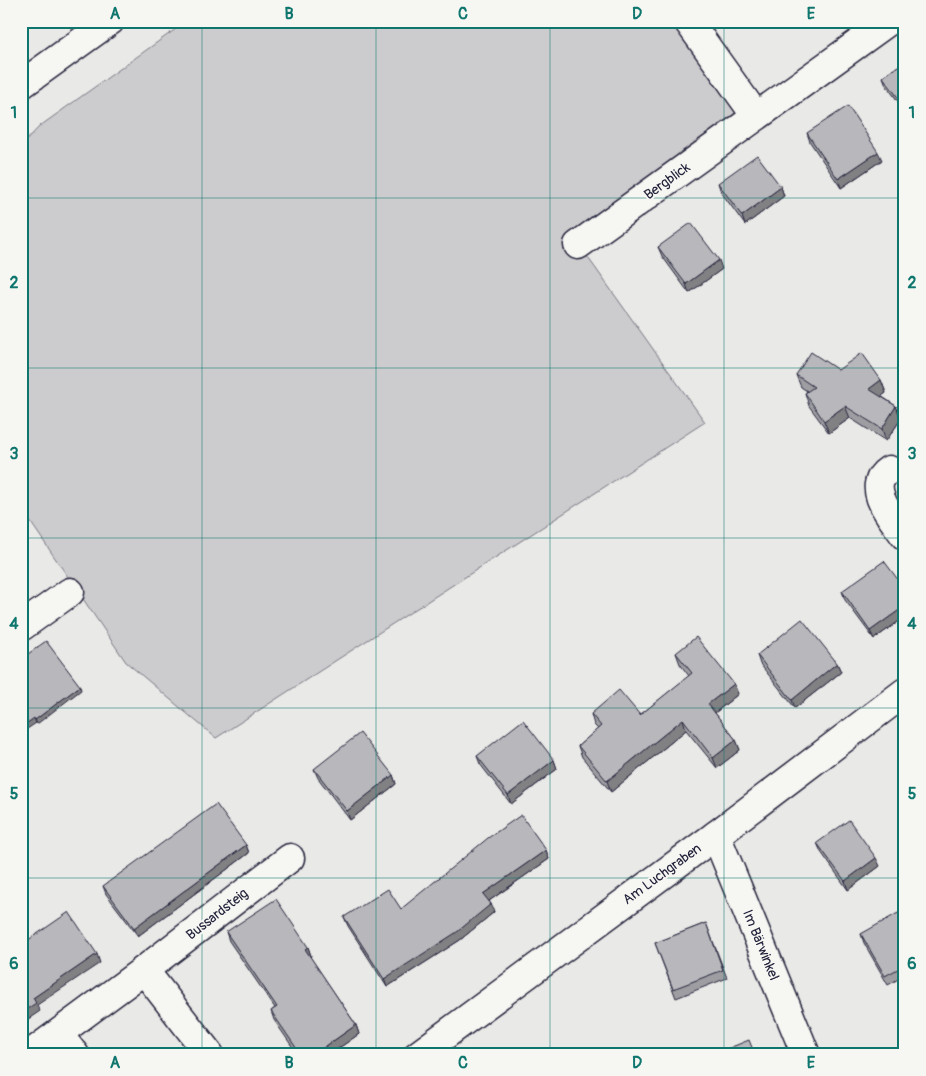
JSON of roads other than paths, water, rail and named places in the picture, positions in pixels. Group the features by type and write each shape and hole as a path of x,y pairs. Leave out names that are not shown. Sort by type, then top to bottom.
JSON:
{"street":[{"path":"21,85 110,21"},
{"path":"688,21 756,116"},
{"name":"Bergblick","path":"578,245 889,21"},
{"path":"889,470 880,479 879,495 882,503 905,536"},
{"path":"21,627 70,592"},
{"name":"Am Luchgraben","path":"418,1055 716,835 905,692"},
{"name":"Im Bärwinkel","path":"716,835 806,1055"},
{"name":"Bussardsteig","path":"29,1055 66,1045 144,970 290,858"},
{"path":"144,970 210,1055"}]}
